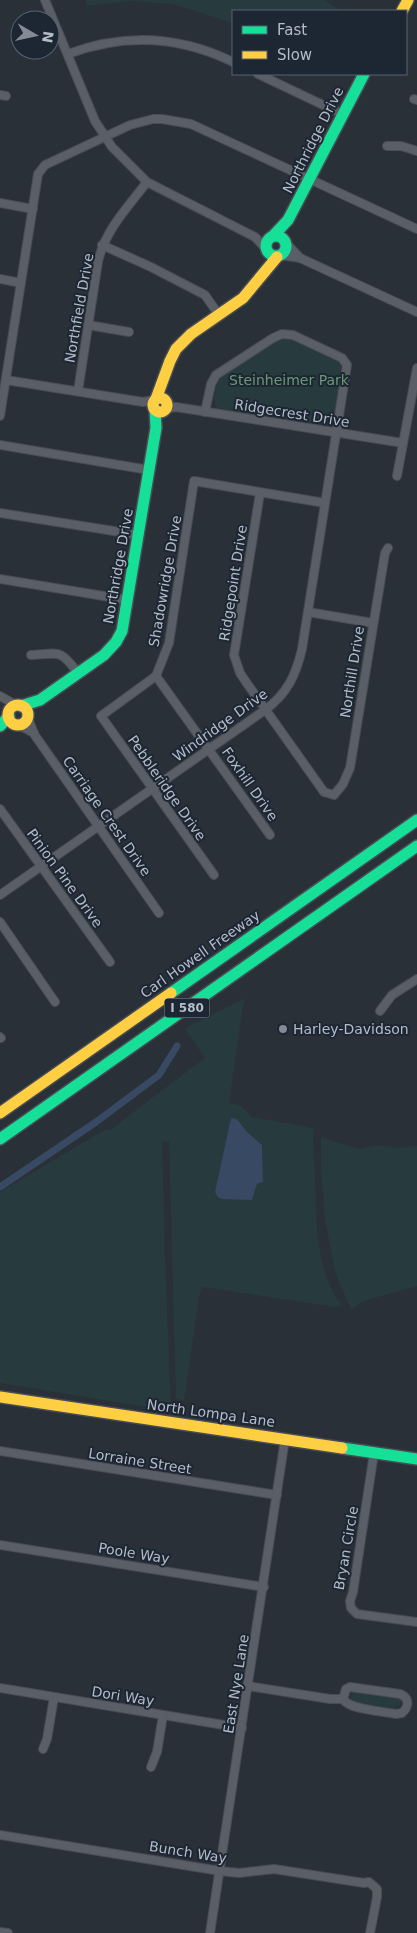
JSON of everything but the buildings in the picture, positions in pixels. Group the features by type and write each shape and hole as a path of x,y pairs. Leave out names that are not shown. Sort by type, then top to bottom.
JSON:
{"main road":[{"name":"Northridge Drive","path":"264,270 267,242 288,220 364,75"},
{"name":"Northridge Drive","path":"18,715 104,655 116,642 124,625 164,378 170,360 180,343 250,292 264,270 286,250 288,220"},
{"path":"273,237 280,237 286,242"},
{"path":"266,250 272,256 279,256"},
{"path":"0,727 18,715"},
{"name":"Carl Howell Freeway","path":"0,1113 417,819"},
{"name":"I 580","path":"0,1139 417,846"},
{"path":"374,877 393,871 417,856"},
{"name":"North Lompa Lane","path":"0,1397 417,1459"}],"street":[{"path":"45,0 90,112 104,138 130,167 147,182 255,236 273,237"},
{"path":"68,54 112,42 152,39 192,46 232,62"},
{"path":"260,75 344,115"},
{"path":"0,416 38,174 45,165 130,125 153,119 175,120 202,129 417,229"},
{"path":"387,146 400,146 417,151"},
{"name":"Northfield Drive","path":"78,391 102,245 112,228 147,182"},
{"path":"0,203 33,209"},
{"path":"255,236 266,250"},
{"path":"286,242 300,258"},
{"path":"102,245 151,267 205,295 218,315"},
{"path":"279,256 300,258 417,312"},
{"path":"0,279 21,283"},
{"path":"88,325 129,332"},
{"name":"Windridge Drive","path":"0,895 265,710 286,691 295,675 302,649 348,365 342,358 292,335 282,334 216,374 211,384 206,412"},
{"path":"397,476 417,368"},
{"name":"Ridgecrest Drive","path":"6,380 403,443"},
{"path":"0,445 149,470"},
{"name":"Shadowridge Drive","path":"156,676 168,643 194,481 260,492"},
{"path":"260,492 325,503"},
{"name":"Ridgepoint Drive","path":"260,492 234,655 240,673 265,710 324,792 332,795"},
{"path":"0,513 139,535"},
{"name":"Northill Drive","path":"332,795 338,791 350,768 385,553 388,548"},
{"path":"0,579 128,600"},
{"path":"308,612 373,624"},
{"path":"31,655 59,653 65,656 78,673"},
{"name":"Pebbleridge Drive","path":"156,676 100,716 214,875"},
{"name":"Foxhill Drive","path":"156,676 270,835"},
{"name":"Carriage Crest Drive","path":"0,696 34,733 159,913"},
{"name":"Pinion Pine Drive","path":"0,809 110,962"},
{"path":"0,922 55,1002"},
{"path":"380,1011 392,995 417,979"},
{"name":"East Nye Lane","path":"210,1933 285,1439"},
{"name":"Lorraine Street","path":"0,1451 277,1495"},
{"name":"Bryan Circle","path":"374,1453 350,1602 351,1608 353,1612 360,1615 417,1622"},
{"name":"Poole Way","path":"0,1545 264,1587"},
{"path":"248,1686 330,1699 343,1699"},
{"path":"358,1687 400,1694 404,1696 407,1704 406,1709 402,1713 396,1714 353,1707 345,1703 343,1699 346,1689 358,1687"},
{"name":"Dori Way","path":"0,1688 242,1728"},
{"path":"43,1749 47,1739 54,1697"},
{"path":"151,1767 157,1752 162,1715"},
{"name":"Bunch Way","path":"0,1835 220,1871 239,1873 274,1869 372,1883 377,1889 377,1895 370,1933"},
{"path":"0,1932 8,1933"}],"green space":[{"path":"86,0 324,0 340,10 232,10 232,23 173,4 130,1 87,6"},
{"name":"Steinheimer Park","path":"282,338 289,338 342,365 334,421 331,424 326,425 218,408 215,405 215,391 218,382 222,378 248,358"},
{"path":"244,999 229,1103 242,1107 251,1117 314,1128 313,1151 318,1240 328,1282 341,1305 335,1307 203,1287 199,1296 184,1401 176,1398 169,1141 162,1142 171,1411 0,1383 0,1192 106,1129 111,1130 205,1058 185,1028","holes":["231,1118 237,1119 247,1132 262,1145 263,1182 257,1184 252,1200 216,1192"]},
{"path":"321,1137 358,1149 378,1145 396,1148 417,1146 417,1286 363,1301 351,1310 336,1274 325,1219 321,1168"},
{"path":"357,1689 400,1698 401,1704 394,1709 355,1702 350,1698 352,1691"}],"water":[{"path":"231,1118 237,1119 247,1132 262,1145 263,1182 257,1184 252,1200 222,1199 215,1192"}],"waterway":[{"path":"0,1187 96,1122 159,1075 177,1046"}],"traffic: fast":[{"path":"273,236 288,220 363,75"},
{"path":"272,236 280,236 286,242 286,246 286,250 280,256 272,256 266,250 266,242 272,236"},
{"path":"21,706 40,700 104,655 116,642 122,631 156,428 155,409"},
{"path":"0,726 9,716"},
{"path":"171,993 417,820"},
{"path":"0,1139 417,846"},
{"path":"342,1448 417,1459"}],"traffic: slow":[{"path":"403,10 408,0"},
{"path":"156,399 176,349 191,334 243,298 277,257"},
{"path":"160,398 165,400 167,405 165,410 160,412 155,410 153,405 155,400 160,398"},
{"path":"18,705 25,708 28,715 25,722 18,725 11,722 8,715 11,708 18,705"},
{"path":"0,1113 171,993"},
{"path":"0,1397 342,1448"}],"place":[{"name":"Harley-Davidson","path":"283,1029"}]}
